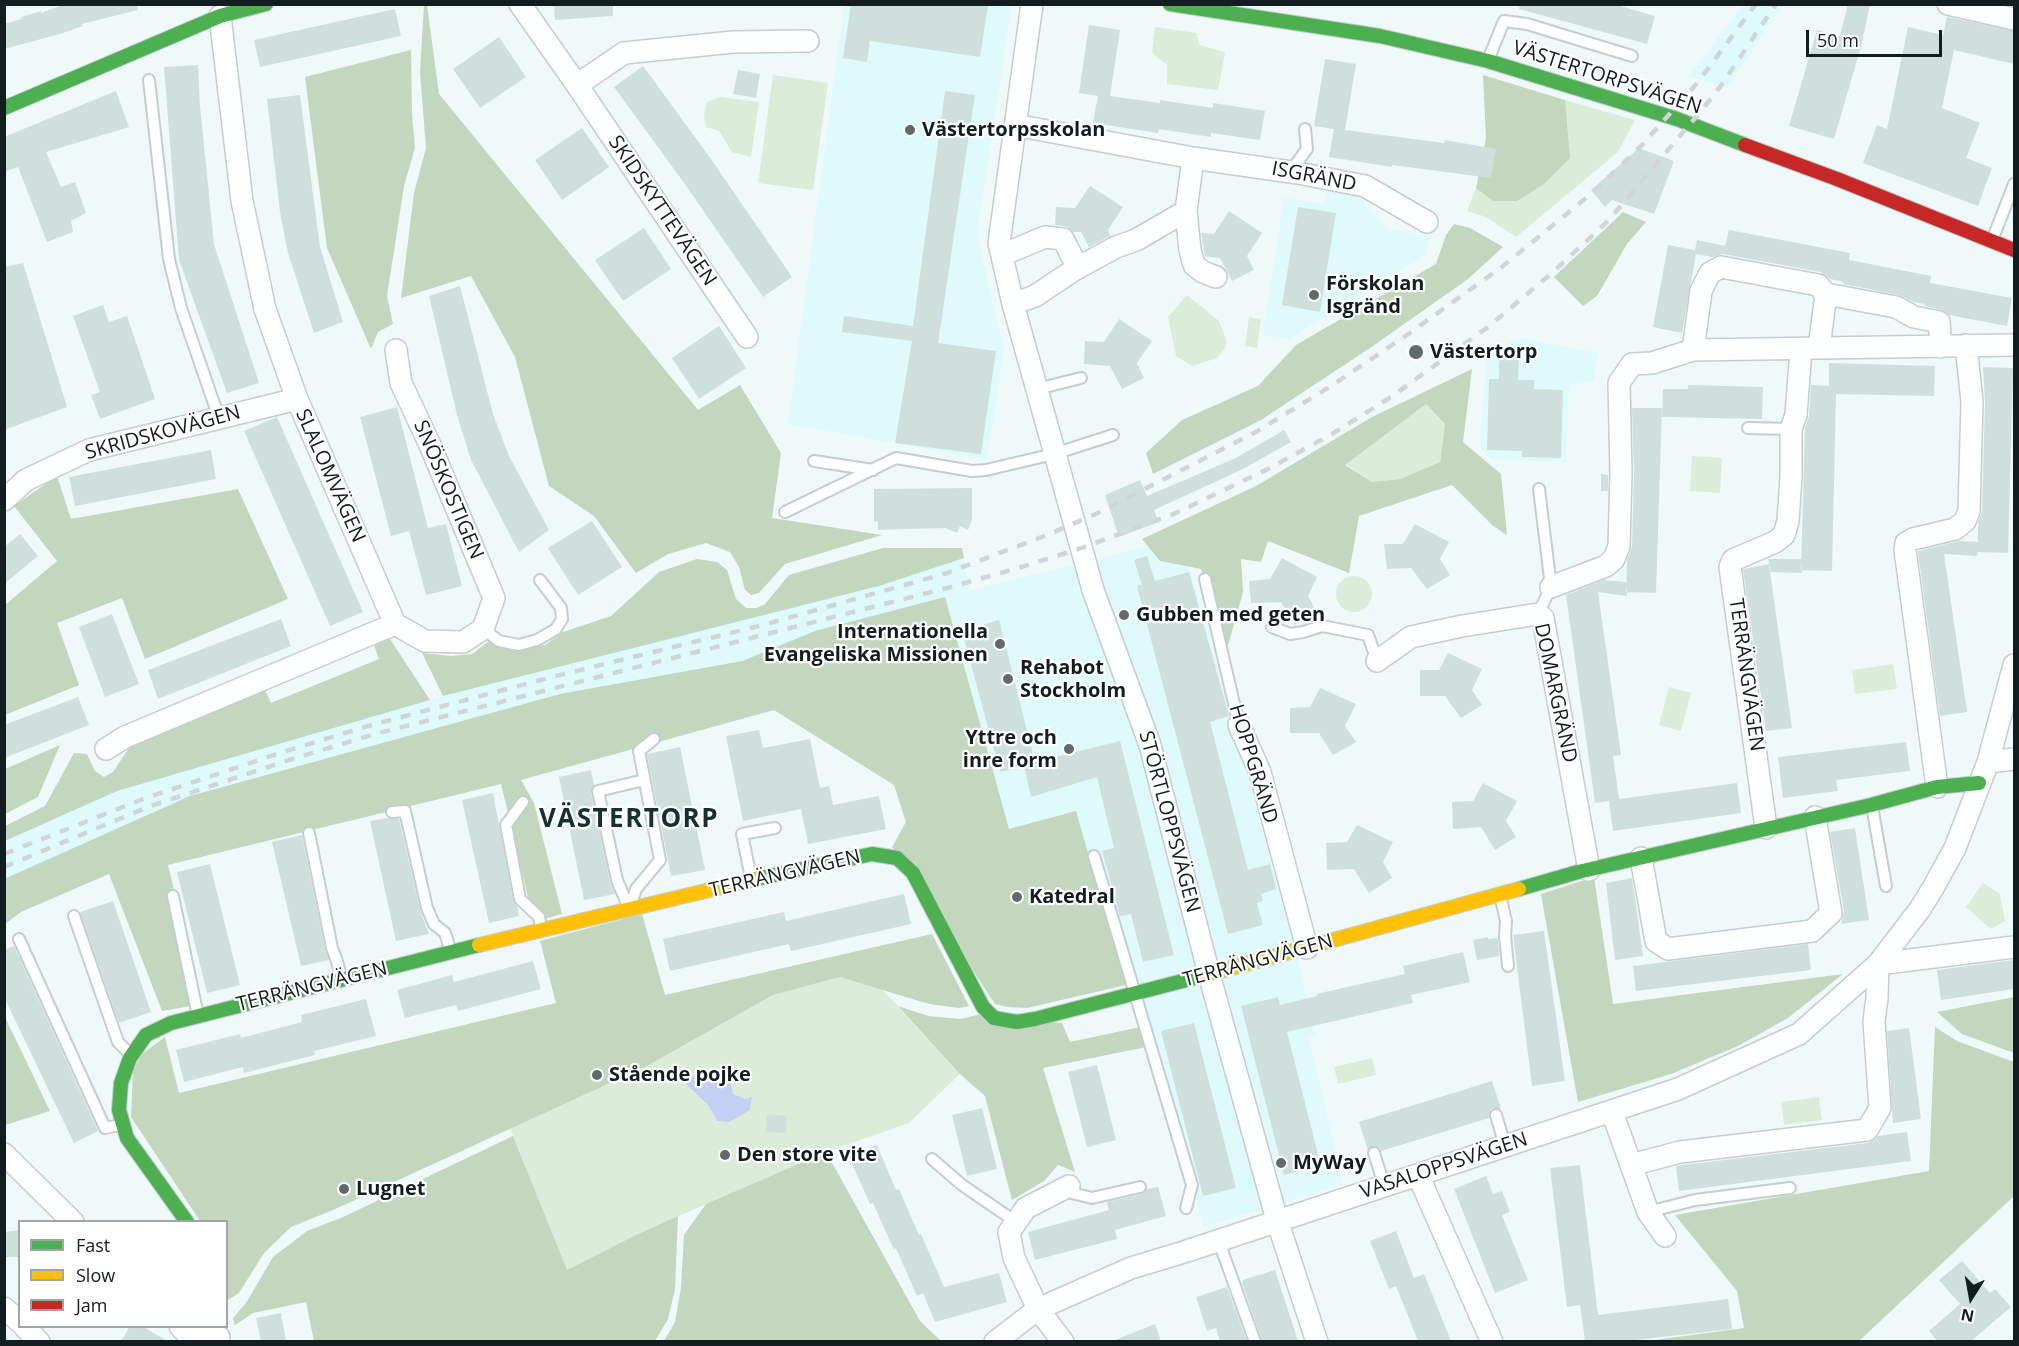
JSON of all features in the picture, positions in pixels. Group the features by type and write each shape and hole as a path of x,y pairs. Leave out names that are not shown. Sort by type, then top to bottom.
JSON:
{"street":[{"path":"4,108 220,15 266,4"},
{"name":"SKIDSKYTTEVÄGEN","path":"520,4 747,337"},
{"name":"STÖRTLOPPSVÄGEN","path":"1032,4 999,243 1013,304 1093,590 1150,745 1276,1220 1317,1341"},
{"name":"VÄSTERTORPSVÄGEN","path":"1170,4 1380,36 1488,61 1677,119 1837,179 2014,250"},
{"path":"1948,4 2014,19"},
{"name":"SLALOMVÄGEN","path":"220,15 242,201 265,309 297,399 395,624"},
{"path":"577,85 624,53 733,42 808,41"},
{"name":"ISGRÄND","path":"1015,126 1365,186 1427,222"},
{"path":"1192,158 1186,212 1190,250 1194,265 1203,272 1216,277"},
{"path":"1013,304 1035,296 1078,268 1116,247 1136,240 1186,212"},
{"path":"1002,255 1045,237 1063,238 1078,268"},
{"path":"1693,350 1701,291 1710,273 1720,267 1818,285 1826,294 1896,307 1914,317 1939,322 1941,347"},
{"path":"1791,429 1810,348 1826,294"},
{"path":"1937,787 1905,550 1906,543 1913,539 1955,529 1965,520 1969,511 1972,402 1966,345"},
{"path":"1551,587 1606,566 1614,559 1619,546 1622,473 1619,383 1632,364 1652,363 1693,350 2014,345"},
{"name":"SNÖSKOSTIGEN","path":"396,350 401,383 430,445 494,598 483,629"},
{"name":"SKRIDSKOVÄGEN","path":"6,492 89,450 297,399"},
{"name":"TERRÄNGVÄGEN","path":"1766,828 1730,567 1733,560 1775,542 1784,535 1788,521 1791,477 1791,429"},
{"name":"DOMARGRÄND","path":"1377,661 1411,637 1538,614 1543,618 1589,870"},
{"path":"106,749 124,737 395,624 425,641 463,642 483,629"},
{"name":"VASALOPPSVÄGEN","path":"995,1341 1038,1309 1131,1268 1678,1089 1799,1034 1878,964 1933,888 1955,848 1988,762 2014,665"},
{"name":"HOPPGRÄND","path":"1239,725 1260,772 1306,948"},
{"path":"1988,762 2014,759"},
{"name":"TERRÄNGVÄGEN","path":"186,1220 127,1138 119,1110 121,1083 132,1055 146,1035 171,1023 541,930 807,867 872,854 897,858 913,873 983,1007 994,1018 1017,1022 1209,974 1589,870 1871,805 1937,787 1979,783"},
{"path":"1641,858 1656,941 1668,949 1812,931 1831,913 1815,817"},
{"path":"1631,1165 1680,1152 1867,1130 1880,1108 1874,1021 1878,964 2014,946"},
{"path":"1612,1112 1648,1212 1665,1236"},
{"path":"4,1155 72,1220"},
{"path":"1418,1175 1492,1341"},
{"path":"1063,1341 1038,1309 1014,1258 1009,1232 1026,1208 1070,1190"},
{"path":"24,1328 39,1341"},
{"path":"182,1328 187,1334 219,1335"}],"lane":[{"path":"1488,61 1504,21 1527,24 1632,56"},
{"path":"149,80 169,259 181,308 219,418"},
{"path":"1298,173 1296,164 1307,149 1305,129"},
{"path":"1992,241 2014,184"},
{"path":"1037,389 1082,378"},
{"path":"1748,428 1791,429"},
{"path":"785,512 896,458 972,471 986,470 1054,454 1113,435"},
{"path":"814,460 873,470"},
{"path":"1538,614 1551,587 1539,489"},
{"name":"HOPPGRÄND","path":"1205,579 1239,725"},
{"path":"483,629 499,640 519,645 537,640 556,630 562,619 561,608 540,580"},
{"path":"1272,627 1290,634 1322,626 1368,635 1377,661"},
{"path":"629,910 636,889 660,860 639,751 654,739"},
{"path":"629,910 617,879 598,791 644,780"},
{"path":"523,802 506,825 520,899 539,917 541,930"},
{"path":"1871,805 1886,886"},
{"path":"392,812 405,811 426,908 434,924 445,933 450,953"},
{"path":"752,881 742,834 775,828"},
{"path":"309,833 332,948 338,961 341,980"},
{"path":"1094,856 1192,1185 1186,1208"},
{"path":"1500,895 1506,921 1508,966"},
{"path":"172,896 198,1016"},
{"path":"74,916 118,1042 132,1055"},
{"path":"19,939 105,1128 123,1124"},
{"path":"1496,1115 1505,1146"},
{"path":"1374,1153 1384,1185"},
{"path":"932,1159 962,1185 1016,1222"},
{"path":"1070,1190 1092,1198 1140,1187"},
{"path":"1648,1212 1695,1200 1790,1188"},
{"path":"1218,1239 1255,1341"}],"shaded area":[{"path":"1743,4 1783,5 1727,88 1689,76"},
{"name":"Västertorpsskolan","path":"844,5 1009,5 1011,9 977,234 1004,350 987,460 788,424"},
{"name":"Förskolan Isgränd","path":"1328,191 1360,196 1387,229 1431,236 1424,256 1289,339 1263,335 1284,198 1325,204"},
{"path":"1520,338 1598,353 1594,381 1569,385 1566,462 1490,459 1479,445 1488,351"},
{"path":"1168,541 1191,571 1298,959 1315,1035 1309,1037 1343,1184 1267,1208 1204,1226 1151,1046 1126,985 1076,811 1009,829 945,597 815,631 742,661 560,694 190,796 5,879 4,841 117,791 221,759 443,696 879,586 964,558 971,590"}],"green space":[{"path":"424,5 427,5 439,94 698,410 740,385 781,453 772,518 882,535 785,564 759,593 751,595 745,590 739,567 730,552 706,543 668,554 636,573 594,516 549,486 515,357 471,276 401,298 414,193 426,148 420,72"},
{"path":"1155,27 1197,33 1199,45 1225,52 1218,90 1167,84 1167,65 1152,53"},
{"path":"411,50 415,148 404,186 387,296 393,324 378,332 371,349 327,248 305,77"},
{"path":"773,75 828,83 813,190 758,183"},
{"path":"1483,75 1565,100 1570,158 1544,184 1517,201 1493,201 1476,188 1486,138"},
{"path":"720,97 759,102 751,157 732,152 719,131 706,127 704,115 707,102"},
{"path":"1565,100 1635,120 1618,152 1516,237 1486,217 1467,211 1476,188 1493,201"},
{"path":"1623,212 1646,222 1627,244 1597,296 1583,306 1554,277"},
{"path":"1454,224 1470,228 1503,247 1468,279 1373,346 1261,420 1153,474 1146,453 1182,420 1258,386 1296,345 1436,264 1446,235"},
{"path":"1187,295 1219,321 1226,339 1226,347 1217,358 1192,366 1176,356 1168,317"},
{"path":"1249,317 1261,319 1257,348 1245,346"},
{"path":"1472,369 1463,442 1501,474 1507,535 1492,525 1452,485 1359,516 1349,573 1268,541 1261,562 1241,559 1243,592 1228,646 1201,569 1160,561 1142,539 1256,486 1372,417","holes":["1426,404 1445,424 1440,462 1400,479 1372,482 1345,465"]},
{"path":"1426,404 1445,424 1440,462 1400,479 1372,482 1345,464"},
{"path":"1692,456 1722,458 1720,493 1690,491"},
{"path":"57,476 71,519 238,489 288,599 145,659 122,598 57,623 79,685 5,715 5,605 57,561 14,506"},
{"path":"883,548 962,548 964,558 879,586 443,696 422,653 451,656 472,654 489,641 520,649 545,645 563,632 611,616 659,572 697,559 717,562 727,570 736,599 746,608 757,608 765,604 789,575"},
{"path":"1354,576 1367,581 1372,594 1367,607 1354,612 1341,607 1336,594 1341,581"},
{"path":"945,597 1009,829 1076,811 1126,985 1027,1008 995,1004 892,847 906,822 894,785 774,710 521,780 534,803 562,914 534,922 501,784 168,865 202,1004 162,1011 109,874 21,912 5,924 4,879 190,796 560,694 742,661 815,631"},
{"path":"388,636 430,700 117,791 5,841 5,826 45,806 74,753 87,754 95,771 104,777 113,772 131,745 265,690 271,703 379,659 374,645"},
{"path":"1893,664 1897,689 1855,694 1852,670"},
{"path":"1669,687 1691,693 1681,731 1659,725"},
{"path":"60,745 38,797 5,814 5,769"},
{"path":"1594,877 1613,1004 1843,974 1788,1018 1738,1046 1671,1074 1578,1102 1541,894"},
{"path":"1983,883 2000,894 2005,921 1991,929 1966,907"},
{"path":"642,914 665,995 932,934 969,1006 959,1008 929,1004 840,977 773,995 647,1066 333,1210 291,1227 264,1253 239,1293 228,1300 228,1220 199,1220 131,1117 133,1071 142,1054 165,1037 179,1093 556,1003 540,941"},
{"path":"840,977 882,989 960,1074 909,1123 826,1152 649,1229 567,1271 510,1128 647,1066 773,995"},
{"path":"2014,997 2014,1053 1962,1034 1937,1012"},
{"path":"898,1006 928,1016 961,1019 981,1014 1062,1023 1070,1042 1145,1026 1151,1046 1043,1068 1075,1172 1058,1165 1044,1181 1012,1200 985,1096 960,1074"},
{"path":"5,1017 50,1111 4,1125"},
{"path":"1935,1027 1957,1041 2014,1062 2014,1196 1859,1341 1647,1341 1744,1328 1737,1291 1675,1215 1929,1171"},
{"path":"1372,1058 1376,1075 1338,1084 1334,1067"},
{"path":"1819,1097 1822,1120 1784,1125 1781,1102"},
{"path":"513,1136 567,1270 678,1216 675,1289 668,1319 655,1341 314,1341 306,1302 253,1313 235,1325 233,1318 246,1303 273,1257 307,1231 341,1218"},
{"path":"826,1152 920,1321 941,1341 664,1341 675,1322 681,1288 684,1235 706,1204"}],"water":[{"path":"691,1076 729,1076 733,1094 745,1099 752,1097 750,1110 729,1122 717,1121 709,1106 686,1084"}],"building":[{"path":"65,4 137,4 138,10 82,24 83,26 60,34 4,49 4,24"},
{"path":"554,4 613,4 613,16 555,20"},
{"path":"851,4 988,6 980,57 870,41 867,62 843,58"},
{"path":"1520,4 1613,4 1655,16 1647,44 1519,9"},
{"path":"1848,4 1870,4 1862,43 1834,139 1789,126 1817,30 1840,36"},
{"path":"395,9 401,36 260,67 254,40"},
{"path":"1947,17 2014,31 2014,64 1954,50 1942,108 1980,123 1966,158 1992,168 1978,206 1863,163 1877,125 1887,129 1908,27 1943,35"},
{"path":"1089,25 1120,30 1110,96 1160,103 1160,100 1213,108 1213,103 1265,111 1260,140 1211,133 1211,137 1159,129 1158,133 1093,123 1098,96 1079,93"},
{"path":"499,37 526,77 480,108 453,69"},
{"path":"1325,59 1356,64 1345,130 1444,143 1445,140 1496,149 1491,178 1392,165 1392,167 1329,157 1334,129 1314,126"},
{"path":"198,65 214,244 259,383 227,393 179,260 164,67"},
{"path":"643,66 711,159 792,277 763,297 614,87"},
{"path":"738,70 760,74 756,98 733,94"},
{"path":"116,91 129,127 46,152 61,187 75,182 86,213 71,221 73,232 47,242 18,167 4,172 4,137"},
{"path":"945,91 975,95 938,343 996,351 981,454 895,443 912,341 842,332 844,316 913,326"},
{"path":"300,95 320,247 343,322 314,333 288,253 280,212 267,99"},
{"path":"582,128 609,167 562,200 535,160"},
{"path":"1639,148 1674,161 1654,214 1612,200 1605,207 1591,190"},
{"path":"1090,186 1123,207 1108,230 1110,236 1089,247 1081,232 1073,232 1065,226 1055,225 1056,207 1075,208"},
{"path":"1298,207 1336,213 1320,312 1282,305"},
{"path":"1229,211 1262,233 1247,256 1254,270 1232,281 1220,258 1205,257 1201,233 1214,234"},
{"path":"644,228 671,269 623,301 595,260"},
{"path":"1729,230 1850,253 1849,260 1931,276 1930,283 2012,298 2007,326 1949,315 1942,310 1924,306 1925,304 1913,302 1899,295 1843,284 1844,282 1830,279 1820,272 1723,254 1713,257 1696,254 1682,333 1653,327 1668,245 1695,250 1697,240 1725,246"},
{"path":"23,263 67,407 4,430 4,267"},
{"path":"460,286 493,414 509,456 549,530 519,552 471,460 457,415 429,296"},
{"path":"103,305 109,322 127,316 155,399 100,419 91,395 100,392 73,316"},
{"path":"1119,319 1152,341 1137,363 1144,378 1122,389 1110,366 1084,364 1085,341 1104,342"},
{"path":"719,326 746,368 699,399 672,358"},
{"path":"1499,351 1519,352 1518,380 1534,380 1534,389 1563,390 1561,458 1522,457 1522,451 1487,450 1489,379 1499,379"},
{"path":"1829,363 1935,366 1934,396 1836,394 1832,571 1801,570 1805,427 1809,416 1811,385 1829,386"},
{"path":"1983,367 2013,368 2008,553 1978,552 1977,556 1944,554 1967,712 1940,716 1918,551 1959,541 1978,542 1978,522 1982,511 1985,402"},
{"path":"1688,385 1763,387 1762,419 1662,417 1663,389 1688,389"},
{"path":"397,407 428,528 446,524 462,586 426,595 409,531 391,536 360,417"},
{"path":"1632,408 1662,408 1656,593 1626,592 1627,560 1632,546 1634,473"},
{"path":"277,417 363,612 330,626 244,431"},
{"path":"1284,430 1291,442 1241,470 1154,510 1159,522 1119,537 1105,495 1140,480 1147,496 1236,458"},
{"path":"211,450 216,479 75,506 69,477"},
{"path":"1601,474 1608,475 1608,491 1601,491"},
{"path":"972,488 972,520 968,530 960,526 957,533 945,528 878,530 878,522 874,521 874,489"},
{"path":"592,521 622,567 578,595 548,548"},
{"path":"1415,524 1449,542 1440,559 1450,575 1427,589 1411,568 1387,569 1384,544 1403,544"},
{"path":"20,534 38,556 4,584 4,547"},
{"path":"1147,556 1155,581 1189,572 1229,716 1210,722 1248,870 1270,864 1276,889 1261,894 1263,901 1257,903 1263,925 1228,934 1137,586 1142,585 1134,560"},
{"path":"1282,558 1317,577 1308,596 1317,612 1295,625 1281,602 1251,603 1249,581 1270,579"},
{"path":"1768,559 1801,559 1802,573 1771,572"},
{"path":"1769,564 1792,728 1766,731 1743,569"},
{"path":"1604,580 1626,582 1627,596 1598,592 1621,755 1613,756 1619,799 1737,783 1741,813 1613,831 1609,801 1595,803 1566,595"},
{"path":"112,614 139,684 105,697 79,627"},
{"path":"281,619 291,646 158,699 148,670"},
{"path":"999,620 1035,762 1120,741 1174,955 1143,962 1131,914 1120,916 1102,851 1114,848 1097,777 1031,797 1024,766 1000,772 962,631"},
{"path":"1448,653 1482,669 1472,690 1482,705 1461,718 1445,696 1420,696 1420,670 1439,670"},
{"path":"1320,688 1356,704 1345,726 1356,742 1333,755 1319,733 1290,733 1290,708 1310,707"},
{"path":"78,697 89,725 4,758 4,725"},
{"path":"759,730 763,748 810,739 820,788 829,786 833,805 879,796 886,829 808,844 801,809 743,821 726,736"},
{"path":"1906,742 1910,771 1836,780 1838,791 1783,798 1778,757"},
{"path":"680,747 705,870 671,876 647,754"},
{"path":"591,770 594,785 591,793 610,882 615,894 584,900 559,777"},
{"path":"1483,783 1517,801 1506,821 1516,837 1495,850 1481,827 1453,829 1452,802 1473,801"},
{"path":"493,793 513,900 519,916 489,923 462,800"},
{"path":"387,818 399,819 420,910 429,934 396,941 370,821"},
{"path":"1357,825 1393,842 1383,862 1392,878 1369,893 1354,869 1327,870 1326,843 1347,842"},
{"path":"1855,828 1869,920 1841,924 1844,911 1830,832"},
{"path":"302,835 329,960 301,966 272,842"},
{"path":"210,864 240,985 207,993 177,872"},
{"path":"1632,878 1643,956 1615,960 1606,883"},
{"path":"904,894 911,924 791,951 789,944 670,971 663,939 784,912 786,921"},
{"path":"113,901 151,1012 119,1023 80,912"},
{"path":"1544,931 1565,1081 1532,1086 1513,935"},
{"path":"1488,937 1488,939 1498,938 1499,956 1477,960 1473,940"},
{"path":"1808,944 1811,970 1636,991 1633,966"},
{"path":"14,946 98,1131 74,1143 4,997 4,950"},
{"path":"1463,952 1470,982 1411,995 1413,1003 1287,1032 1321,1166 1284,1175 1241,1006 1278,997 1280,1005 1317,996 1316,994 1405,974 1403,966"},
{"path":"2014,960 2014,989 1941,1000 1937,970"},
{"path":"533,961 541,989 458,1011 456,1005 405,1018 397,990 452,975 454,982"},
{"path":"366,999 376,1036 314,1051 315,1055 244,1073 243,1067 184,1082 176,1050 240,1034 241,1038 302,1022 301,1015"},
{"path":"1194,1023 1236,1188 1203,1196 1161,1031"},
{"path":"1909,1028 1921,1119 1893,1123 1887,1031"},
{"path":"1097,1065 1116,1140 1087,1147 1068,1072"},
{"path":"1492,1081 1501,1109 1491,1109 1489,1118 1381,1151 1375,1146 1368,1150 1359,1122"},
{"path":"982,1108 997,1169 967,1176 952,1115"},
{"path":"767,1114 787,1116 786,1133 766,1132"},
{"path":"1907,1132 1911,1161 1679,1191 1676,1166 1868,1143 1878,1136"},
{"path":"877,1145 896,1190 899,1189 944,1287 999,1273 1007,1302 935,1322 923,1293 917,1296 896,1248 894,1250 873,1203 870,1204 849,1157"},
{"path":"1580,1165 1598,1315 1728,1299 1732,1329 1627,1341 1585,1341 1580,1305 1567,1307 1550,1168"},
{"path":"1486,1176 1493,1194 1502,1191 1510,1212 1502,1215 1528,1280 1495,1293 1454,1189"},
{"path":"1158,1187 1166,1216 1115,1230 1117,1239 1035,1260 1028,1232 1109,1210 1107,1202 1142,1194 1147,1189"},
{"path":"18,1230 18,1257 4,1257 4,1232"},
{"path":"1396,1231 1414,1278 1424,1274 1451,1341 1418,1341 1396,1286 1389,1289 1370,1241"},
{"path":"1962,1261 1990,1293 1995,1289 2011,1307 1971,1341 1937,1341 1929,1331 1960,1304 1939,1280"},
{"path":"1275,1270 1298,1341 1262,1341 1242,1283 1243,1280"},
{"path":"1227,1287 1247,1341 1220,1341 1216,1328 1207,1331 1196,1297"},
{"path":"281,1313 286,1341 261,1341 256,1318"},
{"path":"1155,1324 1161,1341 1113,1341"},
{"path":"129,1328 145,1328 167,1341 121,1341"}],"railway":[{"path":"4,854 143,799 283,752 368,726 552,677 763,625 947,573 1098,513 1256,432 1331,386 1407,335 1503,266 1591,194 1642,145 1698,82 1756,4"},
{"path":"4,867 148,807 375,734 951,587 1076,550 1176,513 1270,468 1332,434 1391,397 1488,327 1552,273 1608,221 1701,111 1776,4"}],"traffic: fast":[{"path":"4,108 220,16 266,4"},
{"path":"1170,4 1380,36 1488,61 1677,119 1745,145"},
{"path":"1519,889 1578,872 1871,805 1937,787 1979,783"},
{"path":"756,879 872,854 897,858 913,873 983,1007 994,1018 1017,1022 1035,1019 1206,975"},
{"path":"186,1220 127,1138 119,1110 121,1083 130,1058 146,1035 171,1023 479,945"}],"traffic: slow":[{"path":"479,945 756,879"},
{"path":"1206,975 1519,889"}],"traffic: jam":[{"path":"1745,145 2014,250"}],"place":[{"name":"Västertorpsskolan","path":"910,130"},
{"name":"Förskolan Isgränd","path":"1314,295"},
{"name":"Västertorp","path":"1416,352"},
{"name":"Gubben med geten","path":"1124,615"},
{"name":"Internationella Evangeliska Missionen","path":"1000,644"},
{"name":"Rehabot Stockholm","path":"1008,679"},
{"name":"Yttre och inre form","path":"1069,749"},
{"name":"Katedral","path":"1017,897"},
{"name":"Stående pojke","path":"597,1075"},
{"name":"Den store vite","path":"725,1155"},
{"name":"MyWay","path":"1281,1163"},
{"name":"Lugnet","path":"344,1189"}],"district":[{"name":"VÄSTERTORP","path":"629,820"}]}
